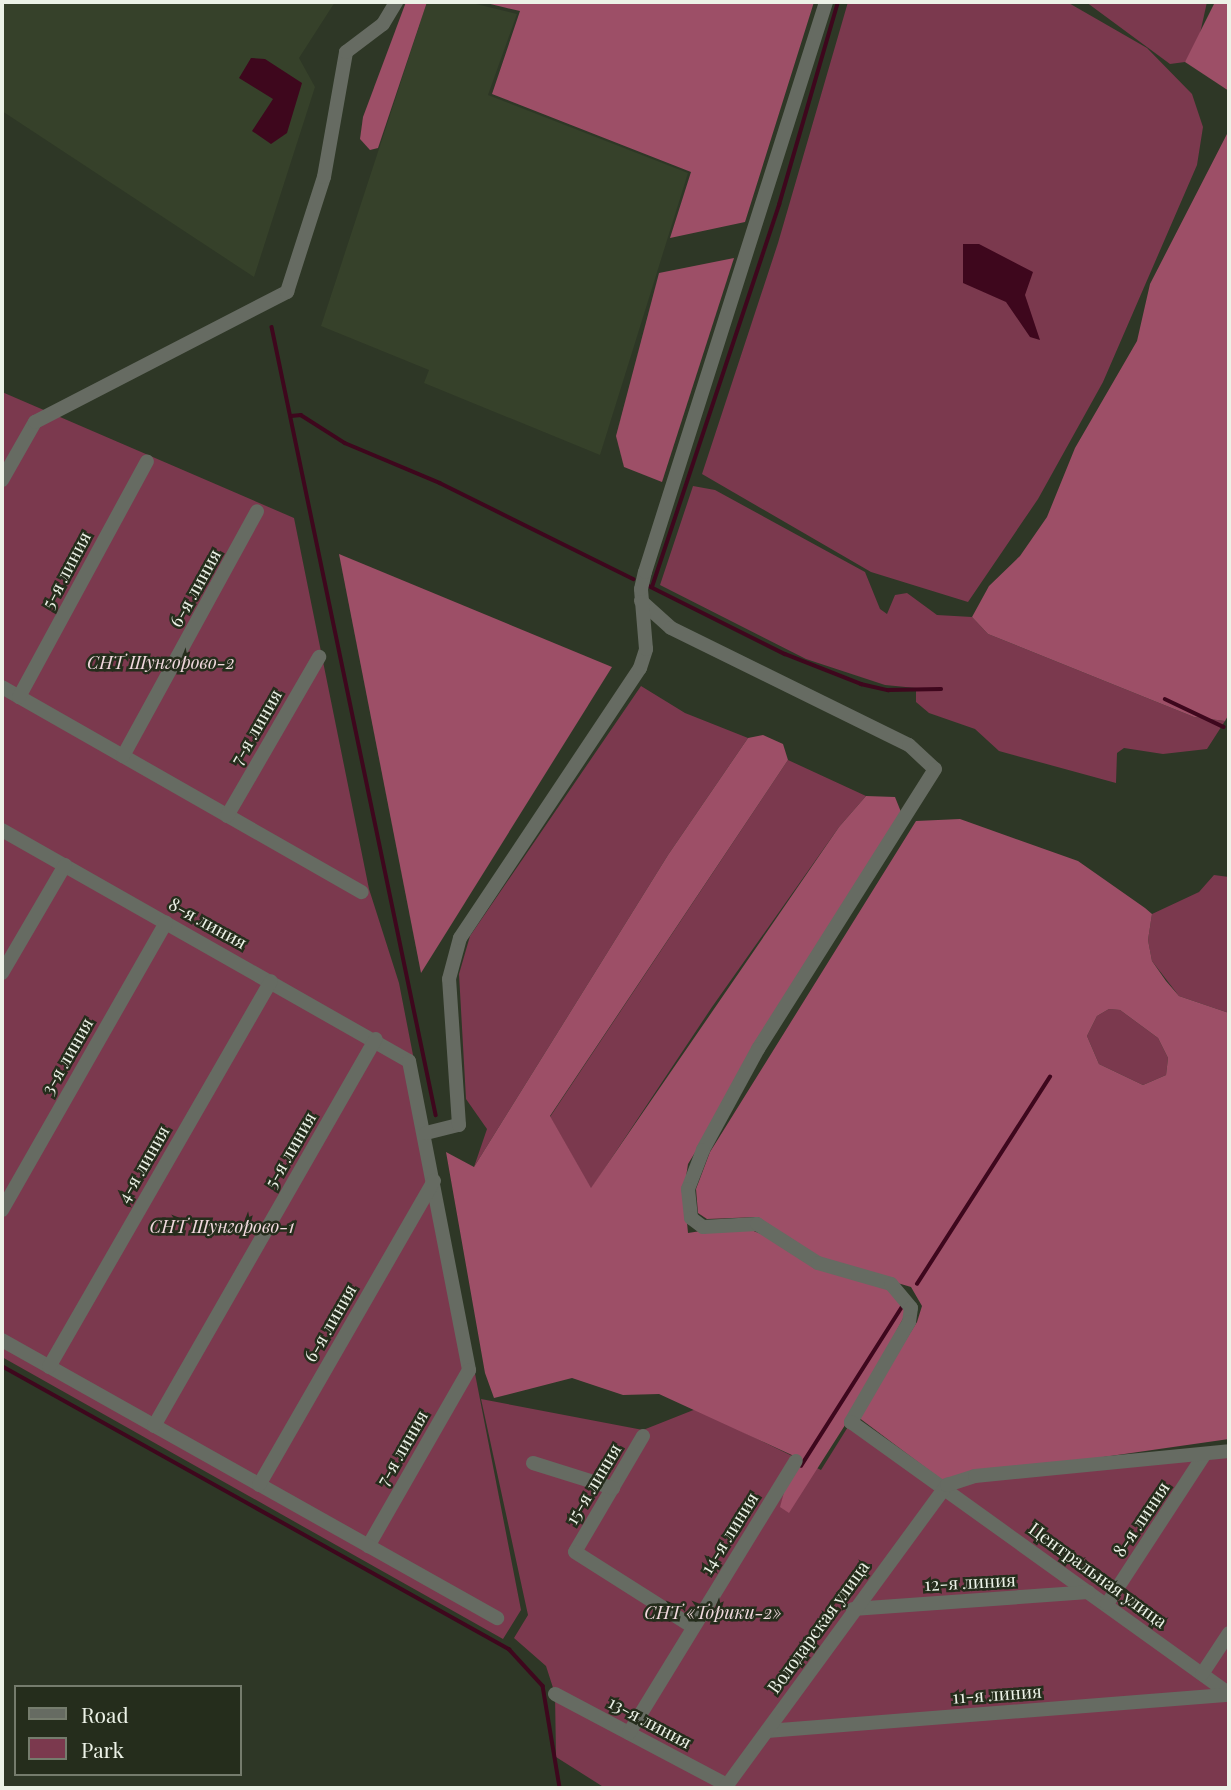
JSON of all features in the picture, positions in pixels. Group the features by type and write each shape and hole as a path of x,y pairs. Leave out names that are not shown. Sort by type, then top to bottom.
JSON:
{"street":[{"path":"2,480 35,422 287,292 324,177 346,52 383,24 396,2"},
{"path":"435,1188 426,1133 459,1125 449,979 460,938 640,668 646,649 641,601 645,572 826,2"},
{"name":"5-я линия","path":"19,697 147,461"},
{"name":"6-я линия","path":"123,756 257,511"},
{"name":"Центральная улица","path":"641,601 671,628 909,745 934,764 932,780 758,1049 693,1170 688,1204 691,1218 703,1227 757,1224 818,1263 891,1284 911,1308 909,1322 851,1422 1229,1694"},
{"name":"7-я линия","path":"227,816 319,657"},
{"path":"2,687 362,892"},
{"name":"8-я линия","path":"2,830 395,1050 409,1061 426,1133"},
{"path":"2,972 65,865"},
{"name":"3-я линия","path":"2,1210 166,922"},
{"name":"4-я линия","path":"49,1367 271,981"},
{"name":"5-я линия","path":"154,1426 376,1039"},
{"name":"6-я линия","path":"259,1485 435,1188"},
{"name":"7-я линия","path":"368,1546 469,1370 435,1188"},
{"path":"2,1340 497,1618"},
{"name":"15-я линия","path":"643,1436 575,1552 693,1626"},
{"path":"943,1488 975,1476 1229,1451"},
{"name":"8-я линия","path":"1107,1604 1204,1455"},
{"name":"14-я линия","path":"629,1733 796,1461"},
{"path":"533,1464 613,1488"},
{"name":"Володарская улица","path":"726,1787 943,1488"},
{"name":"12-я линия","path":"853,1609 1088,1592"},
{"path":"1202,1674 1229,1633"},
{"name":"13-я линия","path":"555,1694 726,1787"},
{"name":"11-я линия","path":"767,1731 1229,1694"}],"shaded area":[{"path":"2,2 335,2 299,58 315,87 254,277 2,111"},
{"path":"406,2 427,2 378,148 370,150 360,139 363,117"},
{"path":"427,2 468,2 517,14 488,95 688,173 600,455 424,383 429,370 321,326"},
{"path":"482,2 814,2 745,222 670,238 691,172 492,94 520,11"},
{"path":"1215,2 1229,2 1229,91 1185,62"},
{"path":"251,58 265,59 302,83 287,133 271,144 252,131 273,99 239,78"},
{"path":"1229,112 1229,714 1225,721 1194,717 988,634 972,617 989,586 1020,556 1047,517 1075,448 1137,341 1150,284 1227,134"},
{"path":"963,244 979,244 1033,272 1025,295 1040,340 1030,337 1006,302 963,283"},
{"path":"734,258 662,482 624,467 616,436 659,273"},
{"path":"339,554 612,667 421,973"},
{"path":"763,735 783,744 788,760 550,1116 591,1188 839,827 866,796 895,797 901,812 688,1164 684,1190 688,1233 739,1225 890,1287 908,1309 854,1411 789,1513 780,1507 794,1456 659,1394 623,1395 572,1378 494,1398 485,1373 446,1152 474,1167 668,855 748,738"},
{"path":"960,819 1078,861 1152,914 1148,940 1152,961 1179,996 1229,1013 1229,1439 942,1480 858,1417 917,1322 922,1306 911,1287 820,1260 758,1217 707,1219 698,1213 696,1189 710,1152 916,821","holes":["1109,1009 1120,1010 1158,1038 1168,1058 1166,1075 1143,1085 1099,1064 1087,1036 1097,1016"]}],"green space":[{"path":"848,2 1067,2 1147,48 1192,94 1203,127 1197,165 1103,382 1038,499 968,602 871,572 702,474 778,243"},
{"path":"1086,2 1207,2 1197,47 1185,62 1170,64"},
{"name":"СНТ Шунгорово-1","path":"2,392 294,518 369,889 399,983 521,1610 503,1639 2,1357"},
{"path":"693,486 715,490 865,572 880,609 887,614 895,595 907,593 937,615 972,617 988,634 1194,717 1225,721 1207,749 1163,754 1124,748 1117,753 1116,783 999,751 975,729 929,713 916,702 916,688 885,685 806,659 660,585"},
{"path":"641,686 685,713 748,738 668,855 474,1167 487,1129 466,1099 459,974 470,936"},
{"path":"788,760 866,796 839,827 712,1007 591,1189 550,1117"},
{"path":"1214,875 1229,877 1229,1013 1179,996 1152,961 1148,940 1152,914 1199,892"},
{"path":"1109,1009 1120,1010 1158,1038 1168,1058 1166,1075 1143,1085 1099,1064 1087,1036 1097,1016"},
{"name":"СНТ «Торики-2»","path":"481,1399 643,1430 696,1409 821,1470 851,1422 943,1488 954,1481 1229,1451 1229,1788 605,1788 556,1757 555,1694 546,1666 514,1638 528,1615"}],"waterway":[{"path":"652,587 779,205 838,2"},
{"path":"272,327 436,1115"},
{"path":"291,416 301,415 345,443 440,483 633,579"},
{"path":"647,585 785,654 861,684 888,690 941,689"},
{"path":"1165,699 1224,727"},
{"path":"917,1284 1050,1077"},
{"path":"801,1466 902,1307"},
{"path":"2,1366 509,1649 543,1686 560,1788"}],"park label":[{"name":"СНТ Шунгорово-2","path":"161,662"}]}
